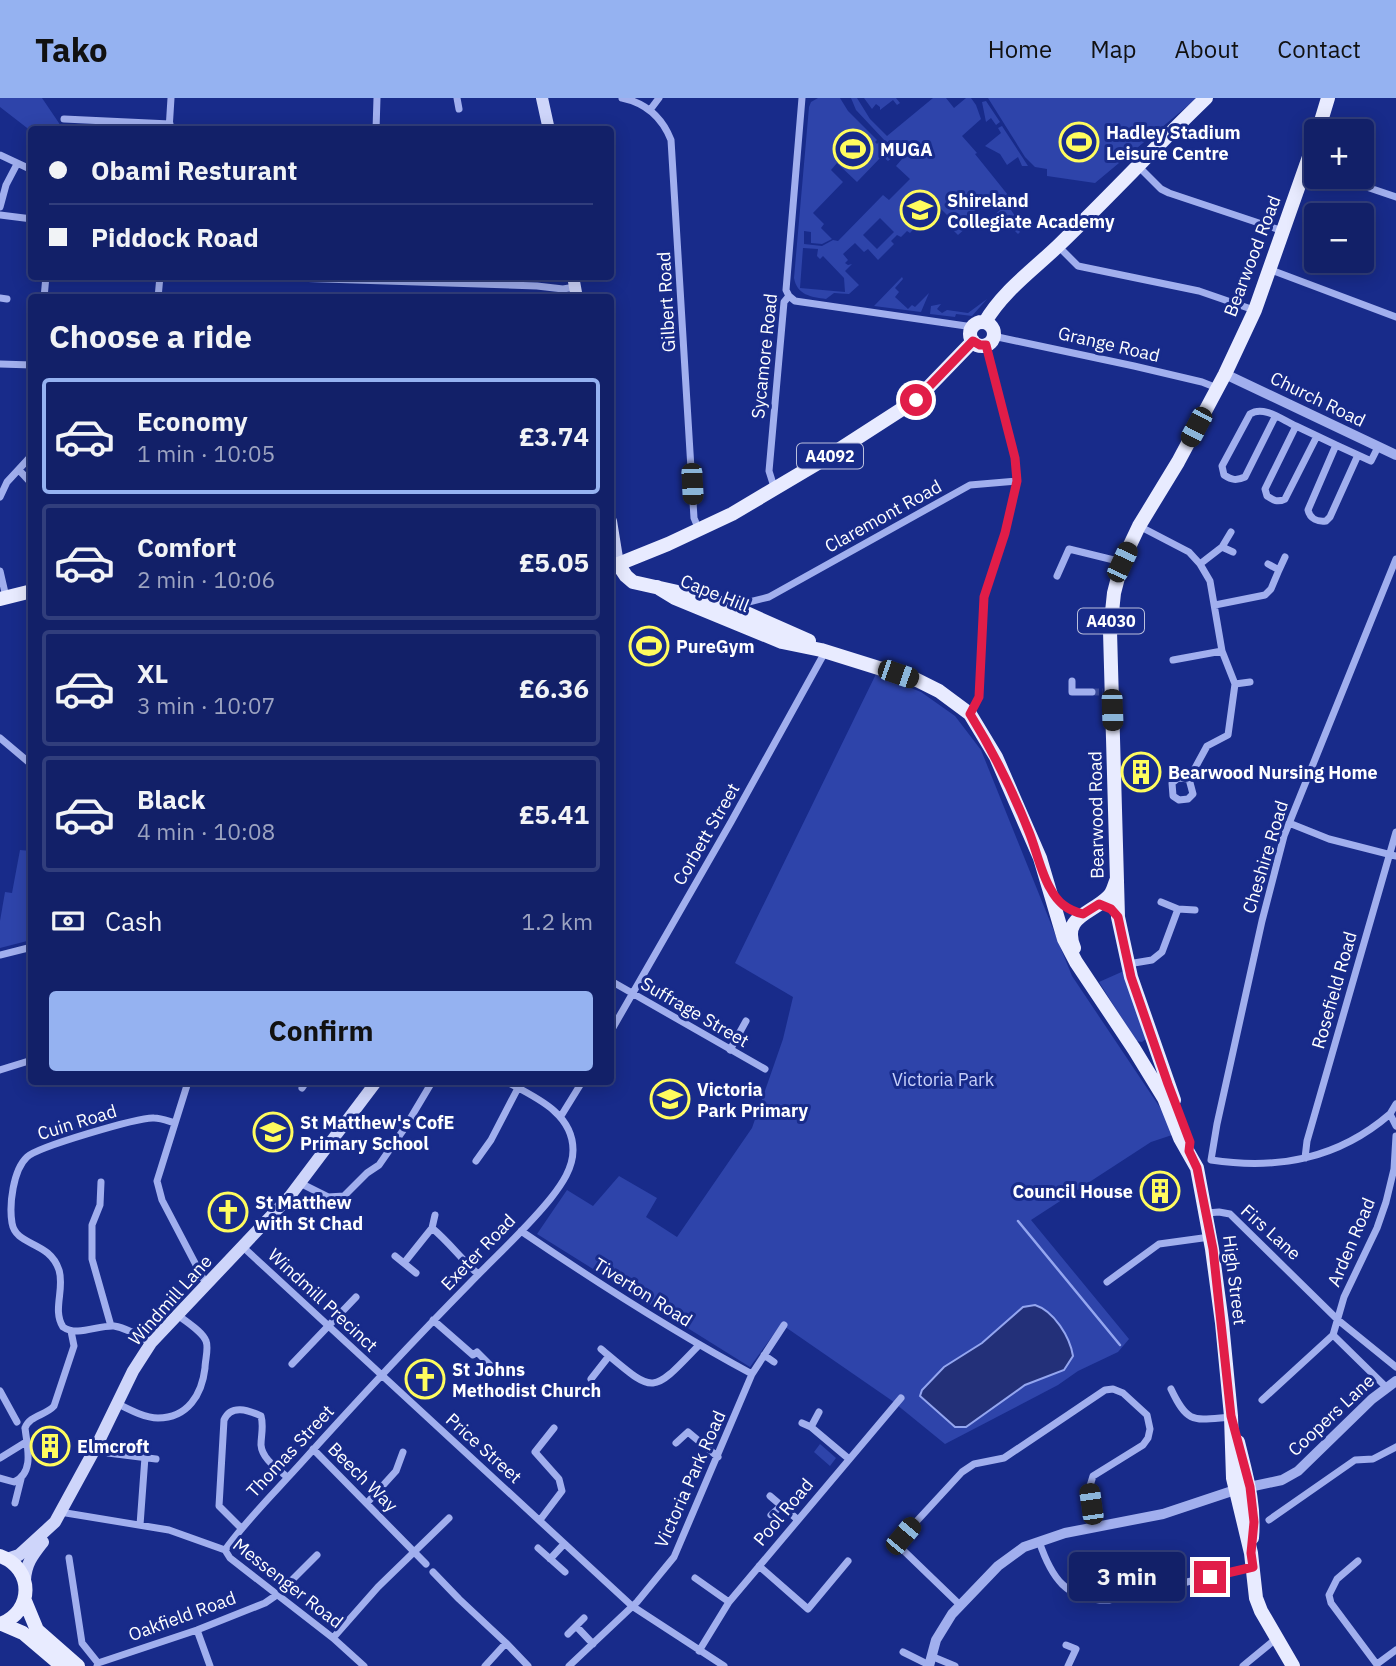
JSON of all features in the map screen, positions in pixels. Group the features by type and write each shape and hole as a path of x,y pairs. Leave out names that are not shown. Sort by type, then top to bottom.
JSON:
{"main road":[{"path":"542,98 548,126"},
{"name":"A4092","path":"615,569 699,530 775,490 916,400 982,334 992,310 1019,281 1058,246 1206,98"},
{"path":"1322,119 1328,98"},
{"name":"Bearwood Road","path":"1156,1071 1151,1035 1128,964 1118,917 1107,691 1114,593 1122,562 1139,526 1178,462 1225,374 1255,310 1304,184"},
{"name":"Cape Hill","path":"615,569 633,582 686,592 761,618"},
{"name":"Cape Hill","path":"657,587 675,598 740,624"},
{"path":"3,598 28,592"},
{"path":"726,606 738,618 740,624 761,618"},
{"name":"High Street","path":"761,618 816,644 823,650 917,680 939,691 970,714 996,757 1040,858 1064,939 1076,962 1134,1049 1156,1071 1164,1098 1197,1168 1210,1237 1231,1416 1235,1490 1252,1560 1278,1638 1293,1666"},
{"path":"1083,914 1112,893 1117,879"},
{"name":"A4030","path":"1048,887 1068,911 1083,914"},
{"path":"1099,904 1111,909 1118,917"},
{"name":"A4030","path":"1083,914 1073,925 1070,936 1092,986"},
{"path":"1134,1049 1148,1045 1151,1035"},
{"name":"Windmill Lane","path":"349,1116 365,1085"},
{"name":"Windmill Lane","path":"25,1580 30,1559 63,1510 133,1371 150,1343 243,1247 300,1183 374,1085"},
{"name":"High Street","path":"1231,1416 1250,1487 1254,1522 1252,1560"},
{"name":"Windmill Lane","path":"4,1558 19,1555 50,1530"},
{"path":"4,1558 20,1570 25,1580 25,1601 37,1630 78,1666"},
{"path":"1,1624 19,1612 25,1601"},
{"path":"1,1624 23,1633 62,1666"}],"street":[{"path":"170,126 171,98"},
{"path":"376,126 377,98"},
{"path":"457,98 459,109"},
{"path":"622,98 638,102 650,110 659,98"},
{"name":"Sycamore Road","path":"775,490 769,471 784,302 789,296 786,290 802,98"},
{"name":"Gilbert Road","path":"650,110 666,128 671,140 694,518 699,530"},
{"path":"64,119 157,126"},
{"path":"0,155 28,168"},
{"path":"0,207 6,186 17,164"},
{"path":"1138,166 1161,189 1169,193 1284,231"},
{"path":"1372,189 1396,197"},
{"path":"0,215 28,218"},
{"path":"1058,246 1078,266 1199,290 1255,310"},
{"path":"1270,270 1396,317"},
{"path":"350,280 556,289 575,287"},
{"name":"Grange Road","path":"789,296 795,301 1045,345 1202,382 1217,388"},
{"path":"970,714 979,697 984,597 1005,533 1017,481 1015,458 982,334"},
{"path":"0,364 28,365"},
{"name":"Church Road","path":"1225,374 1396,455"},
{"path":"1275,417 1245,477 1238,480 1224,475 1222,466 1250,414 1261,410 1371,461 1378,447"},
{"path":"1296,426 1265,489 1267,496 1274,500 1285,499 1317,436"},
{"path":"1335,444 1308,510 1309,515 1316,520 1326,521 1330,517 1358,455"},
{"path":"0,497 7,482 28,460"},
{"path":"19,470 28,480"},
{"name":"Claremont Road","path":"726,606 747,604 769,597 970,485 1017,481"},
{"path":"1139,526 1189,552 1200,564 1210,581 1223,650 1235,684 1228,735 1207,746 1189,779"},
{"path":"1200,564 1222,547 1231,532"},
{"path":"1222,547 1233,552"},
{"path":"1057,576 1069,549 1122,562"},
{"path":"1215,605 1265,595 1271,589 1285,558"},
{"name":"Cheshire Road","path":"1211,1160 1262,921 1289,823 1396,559"},
{"path":"1268,564 1279,570"},
{"path":"0,571 3,598"},
{"name":"Claremont Road","path":"761,618 769,597"},
{"name":"Corbett Street","path":"614,1026 731,822 823,650"},
{"path":"1173,660 1223,650"},
{"path":"1072,681 1072,692 1092,692"},
{"path":"1235,684 1250,682"},
{"path":"0,738 28,762"},
{"path":"1289,823 1329,839 1393,856"},
{"name":"Rosefield Road","path":"1305,1158 1307,1141 1393,856 1396,832"},
{"path":"1161,902 1178,909 1195,910"},
{"path":"1128,964 1152,960 1162,952 1178,909"},
{"path":"0,955 28,948"},
{"name":"Suffrage Street","path":"614,983 765,1069"},
{"path":"730,1050 746,1021"},
{"path":"0,1070 28,1061"},
{"path":"187,1085 157,1181 163,1200 207,1285"},
{"path":"300,1183 328,1197 344,1196 367,1173 379,1166 430,1085"},
{"path":"512,1085 561,1116 580,1085"},
{"path":"476,1161 491,1140 518,1088"},
{"path":"1197,1168 1211,1160 1251,1165 1305,1158 1333,1150 1375,1128 1396,1104"},
{"path":"1390,1114 1396,1126"},
{"name":"Exeter Road","path":"382,1376 520,1231 565,1177 572,1158 572,1137 561,1116"},
{"name":"Cuin Road","path":"71,1331 60,1322 60,1277 55,1262 48,1251 22,1239 14,1231 11,1221 14,1181 18,1170 26,1157 37,1150 153,1117 175,1123"},
{"name":"Arden Road","path":"1333,1335 1350,1283 1377,1228 1395,1169 1396,1136"},
{"path":"101,1182 100,1205 92,1225 92,1259 111,1326"},
{"name":"Firs Lane","path":"1207,1213 1230,1214 1338,1320 1396,1367"},
{"path":"404,1263 432,1228 435,1215"},
{"path":"432,1228 451,1244 463,1261 478,1274"},
{"name":"Tiverton Road","path":"520,1231 590,1279 752,1374"},
{"path":"1107,1282 1159,1244 1210,1237"},
{"name":"Windmill Precinct","path":"243,1247 382,1376"},
{"path":"395,1256 416,1273"},
{"path":"292,1364 356,1297"},
{"path":"118,1404 134,1412 158,1418 173,1416 183,1411 201,1392 207,1344 202,1336 178,1315"},
{"path":"433,1320 472,1355 477,1352 497,1372"},
{"name":"Victoria Park Road","path":"569,1666 632,1606 674,1557 752,1374 784,1325"},
{"path":"21,1425 48,1412 54,1406 74,1346 71,1331 111,1326 133,1333 150,1343"},
{"path":"1262,1400 1333,1335 1391,1384"},
{"path":"601,1349 644,1383 655,1385 666,1379 699,1345"},
{"path":"764,1355 774,1362"},
{"path":"591,1379 609,1356"},
{"name":"Thomas Street","path":"225,1550 240,1528 382,1376"},
{"name":"Price Street","path":"382,1376 632,1606 723,1666"},
{"name":"Coopers Lane","path":"930,1663 940,1634 960,1605 1008,1557 1039,1541 1163,1514 1235,1490 1282,1480 1298,1471 1391,1384"},
{"path":"960,1605 903,1549 903,1536 962,1472 974,1464 1003,1458 1094,1396 1113,1389 1123,1393 1147,1415 1150,1429 1143,1445 1093,1476 1089,1489 1094,1528"},
{"path":"1171,1390 1181,1410 1190,1417 1202,1419 1231,1416"},
{"path":"0,1391 21,1425 26,1442 27,1466 15,1503"},
{"name":"Pool Road","path":"698,1651 729,1602 901,1398"},
{"path":"240,1528 219,1506 226,1414 234,1410 249,1410 261,1416 262,1451 287,1477"},
{"path":"811,1427 819,1412"},
{"path":"802,1423 811,1427 849,1459"},
{"path":"540,1520 562,1491 559,1479 535,1452 554,1428"},
{"path":"677,1443 688,1432 718,1457"},
{"path":"0,1458 26,1442"},
{"path":"1269,1508 1273,1518 1355,1460 1373,1459 1396,1447"},
{"name":"Beech Way","path":"313,1449 426,1564"},
{"path":"367,1503 396,1471 403,1452"},
{"path":"108,1454 156,1459"},
{"path":"140,1525 145,1457"},
{"path":"0,1478 14,1482 21,1479"},
{"path":"769,1496 797,1519"},
{"path":"771,1515 781,1506"},
{"name":"Messenger Road","path":"63,1510 66,1513 191,1536 225,1550 230,1558 333,1638 364,1666"},
{"path":"333,1638 357,1608 449,1518"},
{"path":"1039,1541 1048,1567 1056,1580 1093,1600 1109,1600 1252,1560"},
{"path":"550,1559 564,1544"},
{"path":"538,1548 565,1573"},
{"name":"Oakfield Road","path":"97,1664 197,1630 265,1603 312,1567 317,1555"},
{"path":"69,1558 82,1643 97,1664"},
{"path":"759,1566 810,1611 848,1561"},
{"path":"1358,1561 1337,1579 1329,1595 1331,1603 1378,1665 1396,1650"},
{"path":"433,1572 528,1666"},
{"path":"695,1578 729,1602"},
{"path":"568,1634 584,1618"},
{"path":"576,1626 593,1644"},
{"path":"197,1630 210,1666"},
{"path":"1243,1666 1278,1638"},
{"path":"485,1666 506,1643"},
{"path":"1066,1645 1076,1649 1068,1666"},
{"path":"903,1652 930,1663 955,1666"}],"green space":[{"path":"0,98 42,98 61,126 28,126 28,129 0,107"},
{"path":"818,98 840,98 848,111 877,140 875,142 879,142 893,157 888,161 882,156 857,182 837,163 831,170 843,182 813,213 824,224 821,228 832,239 822,244 811,243 811,232 804,231 804,244 822,246 833,240 838,241 883,195 889,200 910,179 896,166 902,159 856,110 851,98 857,98 870,119 887,136 933,98 946,98 954,108 966,98 971,98 981,119 962,136 1016,205 1011,210 1017,219 1022,215 1026,221 1018,229 1020,232 1018,234 1012,228 1009,231 993,216 1000,210 992,201 982,209 980,207 974,211 976,214 958,235 950,227 954,222 935,203 910,233 907,231 901,237 897,235 891,241 894,244 878,260 868,249 864,252 855,243 843,254 848,260 845,263 852,264 845,271 859,285 849,294 834,293 826,299 801,292 794,278 811,102","holes":["880,218 894,232 877,249 863,235","803,248 818,249 817,256 820,259 823,256 844,278 845,292 800,288"]},
{"path":"864,98 896,98 900,103 897,105 893,100 880,110 876,104 872,109"},
{"name":"Hadley Stadium Leisure Centre","path":"988,98 1197,98 1095,183 1047,176 1047,169 1035,167 1025,157"},
{"path":"986,101 1000,122 996,125 991,118 986,122 982,102"},
{"path":"1002,126 1028,166 1022,166 1018,157 1007,165 1000,154 985,146 1001,133 998,128"},
{"path":"902,277 895,288 899,292 895,297 908,309 912,305 915,307 929,293 921,312 874,306"},
{"path":"987,299 972,316 930,314 931,306 941,304 937,309 942,313 947,310 968,313"},
{"name":"Victoria Park","path":"876,674 921,692 955,716 981,750 1072,976 1163,1112 1172,1135 1151,1142 1031,1220 1129,1339 1118,1352 945,1444 891,1400 781,1324 750,1367 537,1234 567,1190 593,1206 619,1176 657,1198 646,1217 677,1237 752,1128 783,1039 793,997 735,963"},
{"path":"20,850 28,851 28,941 0,948 0,921 5,892 12,893"},
{"path":"1126,970 1147,1038 1142,1042 1136,1041 1099,982"},
{"path":"820,1444 836,1458 830,1466 814,1452"}],"shaded area":[{"path":"1035,1305 1055,1319 1068,1341 1073,1356 1064,1370 1025,1385 966,1427 955,1427 920,1396 922,1390 944,1367 982,1343 1023,1307"}],"waterway":[{"path":"1018,1221 1120,1345"}],"tunnel":[{"path":"1092,692 1103,692"}],"place":[{"name":"Hadley Stadium Leisure Centre","path":"1079,142"},
{"name":"MUGA","path":"853,149"},
{"name":"Shireland Collegiate Academy","path":"920,210"},
{"name":"PureGym","path":"649,646"},
{"name":"Bearwood Nursing Home","path":"1141,772"},
{"name":"Victoria Park Primary","path":"670,1099"},
{"name":"St Matthew's CofE Primary School","path":"273,1132"},
{"name":"Council House","path":"1160,1191"},
{"name":"St Matthew with St Chad","path":"228,1212"},
{"name":"St Johns Methodist Church","path":"425,1379"},
{"name":"Elmcroft","path":"50,1446"}],"route":[{"path":"916,400 973,341 986,345 1015,458 1017,481 1005,533 984,597 979,697 970,714 996,757 1022,814 1040,858 1048,887 1068,911 1083,914 1099,904 1107,906 1118,917 1131,977 1190,1142 1189,1151 1197,1168 1213,1249 1231,1416 1250,1487 1254,1522 1251,1553 1253,1567 1210,1577"}]}
